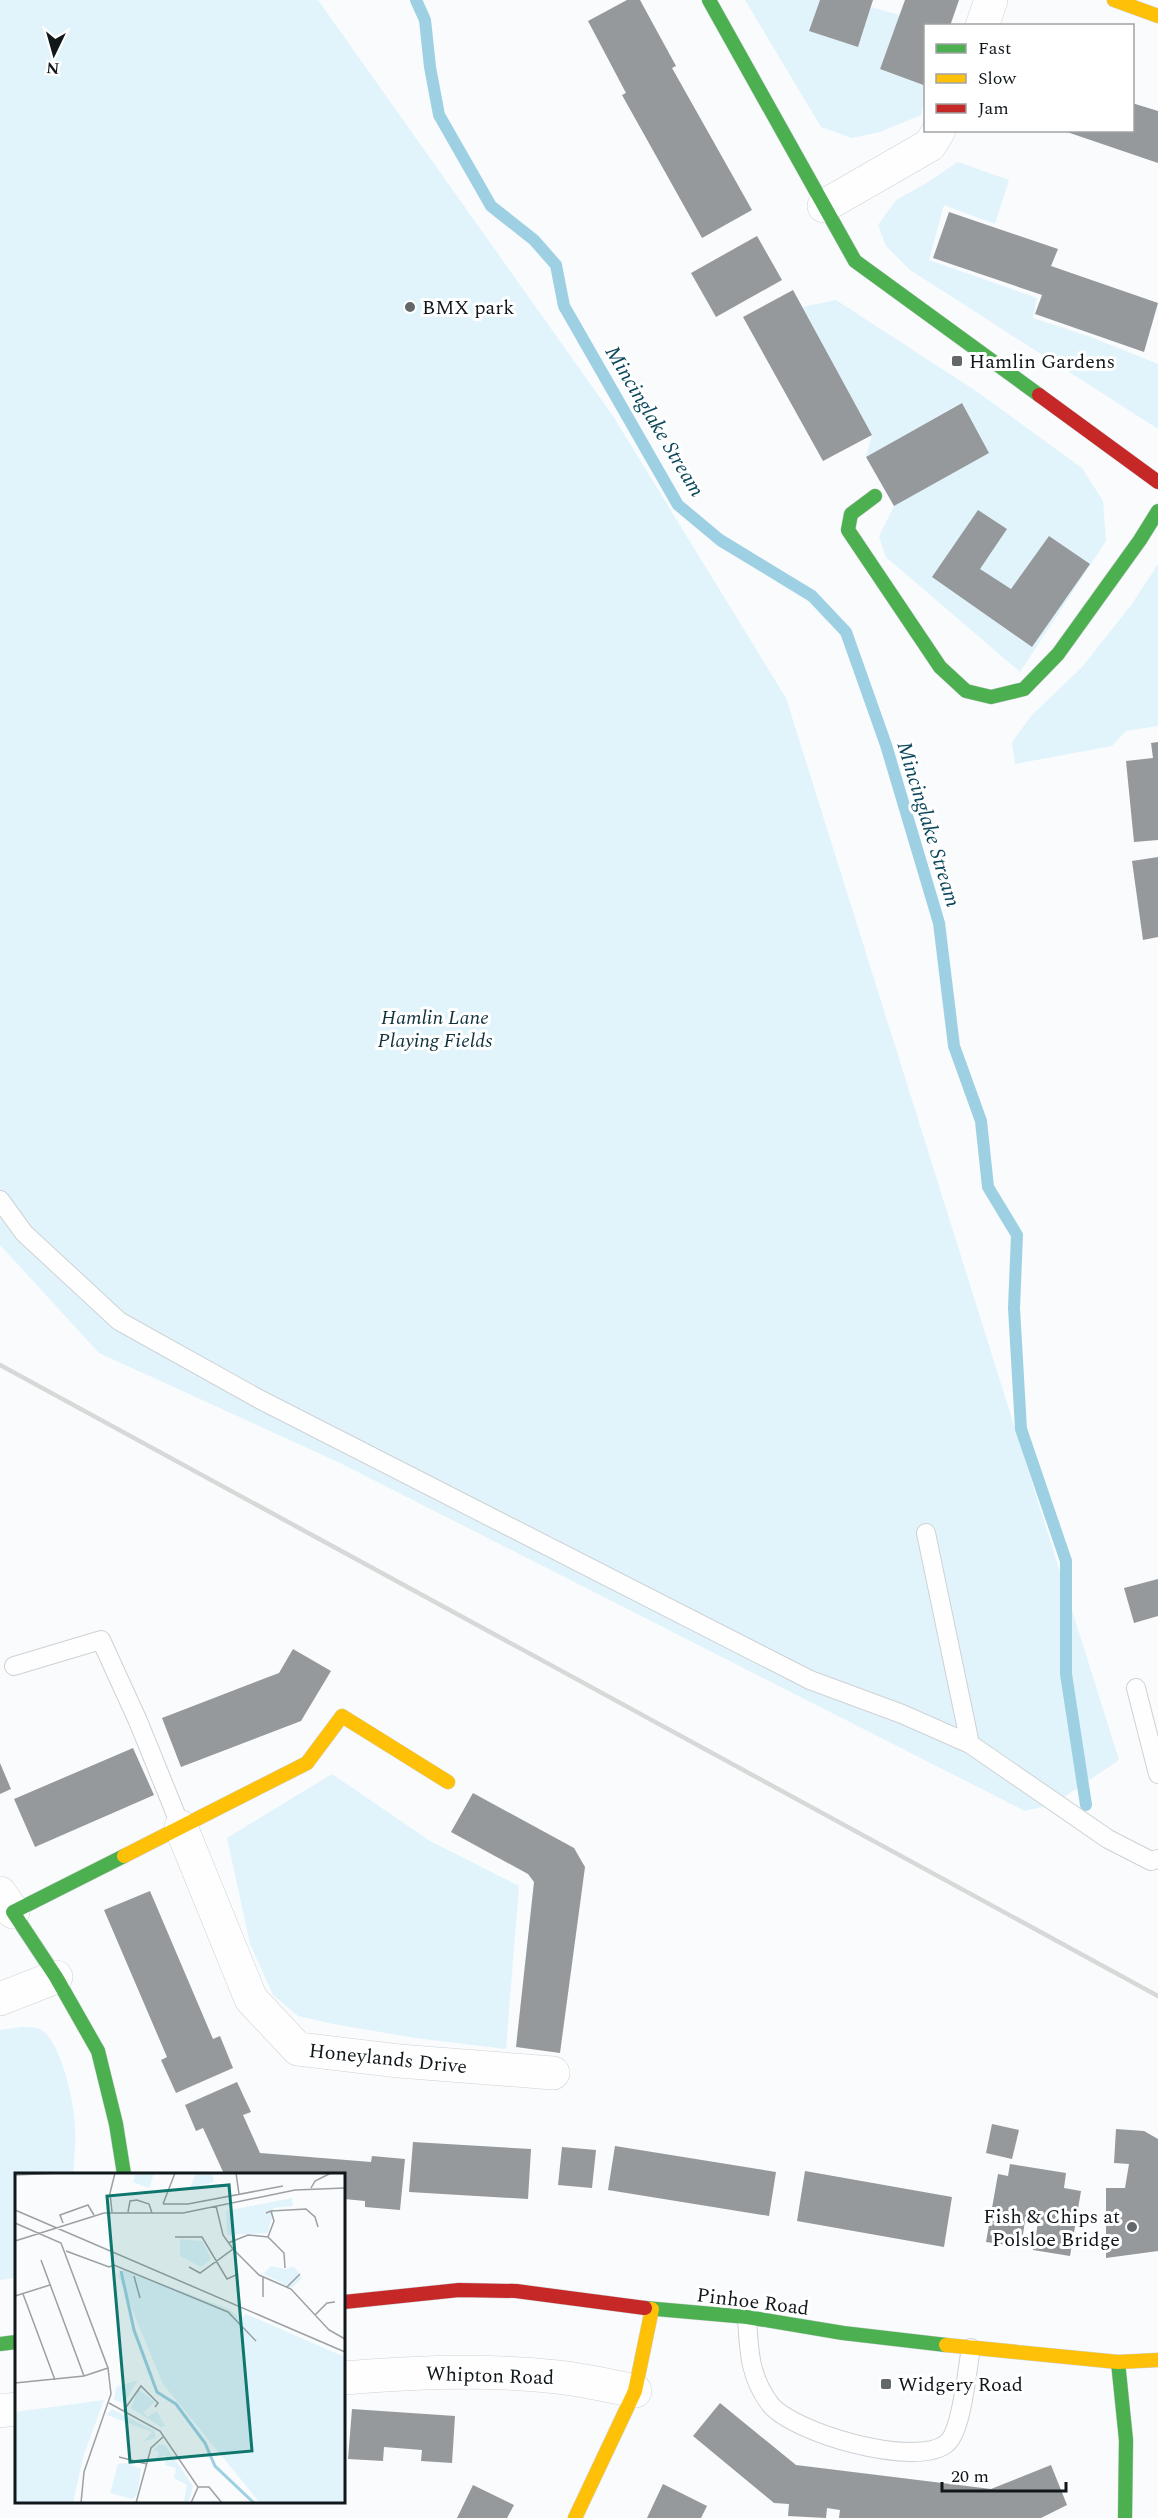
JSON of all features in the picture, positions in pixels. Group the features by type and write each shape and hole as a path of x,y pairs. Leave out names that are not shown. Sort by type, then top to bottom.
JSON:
{"street":[{"path":"709,0 855,261 1158,482"},
{"path":"983,24 991,0"},
{"path":"1114,0 1158,16"},
{"path":"824,206 930,145 938,132"},
{"path":"875,496 851,514 848,530 940,667 966,691 991,697 1024,689 1058,654 1140,540 1158,511"},
{"path":"124,2173 116,2124 98,2051 56,1977 7,1903 181,1827 307,1763 342,1716 448,1782"},
{"name":"Honeylands Drive","path":"181,1827 251,1999 298,2049 399,2061 553,2073"},
{"path":"0,1999 56,1977"},
{"name":"Pinhoe Road","path":"345,2302 459,2290 516,2291 652,2309 747,2317 843,2333 971,2348 1118,2361 1158,2360"},
{"path":"575,2518 635,2391 652,2309"},
{"path":"0,2344 15,2342"},
{"path":"1118,2361 1126,2423 1128,2485 1125,2518"},
{"name":"Whipton Road","path":"345,2378 399,2373 477,2372 559,2377 635,2391"},
{"path":"0,2411 15,2409"}],"lane":[{"path":"0,1200 24,1233 119,1321 259,1399 810,1680 902,1714 970,1744 1108,1839 1151,1861 1158,1859"},
{"path":"926,1533 970,1744"},
{"path":"14,1666 101,1640 138,1721 181,1827"},
{"path":"1136,1688 1158,1774"},
{"path":"747,2317 751,2369 771,2405 798,2425 881,2451 926,2452 947,2444 959,2423 971,2348"}],"green space":[{"name":"Hamlin Lane Playing Fields","path":"0,0 318,0 613,416 786,698 1119,1760 1054,1804 1025,1811 338,1462 99,1353 0,1245"},
{"path":"745,0 820,0 810,31 858,47 871,7 900,15 880,69 924,86 921,115 880,132 852,138 821,127"},
{"path":"958,162 1009,180 995,224 944,205 929,260 1037,298 1033,318 1091,337 1158,364 1158,429 910,270 886,246 878,225 896,200"},
{"path":"836,300 979,393 1082,468 1103,501 1106,541 1020,672 886,557 879,536 894,506 988,453 961,403 866,457 872,435 802,307"},
{"path":"1158,564 1158,726 1126,731 1112,746 1015,764 1012,742 1032,715 1082,667 1132,604"},
{"path":"332,1774 430,1841 519,1886 506,2049 415,2038 328,2023 298,2016 273,1995 250,1944 227,1838"},
{"path":"34,2027 48,2035 60,2059 69,2089 75,2139 73,2173 15,2173 15,2278 0,2280 0,2030"}],"building":[{"path":"627,0 640,0 676,66 672,68 752,210 702,238 622,95 626,93 588,21"},
{"path":"820,0 873,0 858,47 809,31"},
{"path":"905,0 959,0 951,24 924,24 924,85 880,69"},
{"path":"1134,104 1158,111 1158,163 1067,132 1134,132"},
{"path":"949,212 1058,249 1051,266 1158,303 1144,352 1035,314 1042,295 933,258"},
{"path":"757,236 782,280 716,317 691,273"},
{"path":"793,290 872,435 823,461 743,317"},
{"path":"962,403 989,453 894,506 866,457"},
{"path":"978,510 1007,529 980,569 1011,589 1049,536 1090,564 1032,647 932,577"},
{"path":"1158,742 1158,840 1134,842 1126,761 1153,758 1151,743"},
{"path":"1158,857 1158,937 1143,940 1132,861"},
{"path":"1158,1579 1158,1616 1134,1623 1124,1588"},
{"path":"293,1649 331,1671 301,1721 181,1767 162,1718 279,1673"},
{"path":"133,1748 154,1795 35,1847 14,1799"},
{"path":"0,1763 11,1789 0,1794"},
{"path":"473,1793 574,1848 585,1867 560,2053 516,2047 534,1882 528,1874 451,1832"},
{"path":"150,1891 213,2039 220,2036 233,2068 176,2093 161,2060 167,2057 104,1910"},
{"path":"237,2082 251,2112 243,2115 260,2153 371,2162 372,2156 405,2159 400,2210 365,2207 365,2201 345,2199 345,2173 224,2173 203,2128 196,2131 185,2105"},
{"path":"992,2124 1019,2130 1012,2159 986,2153"},
{"path":"1116,2129 1144,2131 1158,2139 1158,2251 1106,2258 1106,2188 1125,2188 1129,2164 1114,2163"},
{"path":"413,2142 531,2149 528,2199 409,2192"},
{"path":"615,2146 776,2172 769,2216 608,2190"},
{"path":"562,2147 596,2150 592,2188 558,2185"},
{"path":"1010,2164 1066,2173 1064,2188 1081,2191 1070,2256 1033,2250 1038,2223 1025,2221 1021,2247 986,2242 998,2174 1008,2176"},
{"path":"805,2171 952,2197 944,2247 797,2221"},
{"path":"720,2403 796,2465 991,2489 1051,2465 1067,2505 1041,2518 839,2518 840,2510 827,2508 826,2518 788,2516 789,2504 774,2503 693,2436"},
{"path":"352,2409 455,2416 452,2463 421,2461 422,2450 384,2447 383,2461 348,2459"},
{"path":"663,2484 707,2506 701,2518 647,2518"},
{"path":"473,2485 514,2505 507,2518 457,2518"}],"waterway":[{"name":"Mincinglake Stream","path":"416,0 425,20 430,67 439,115 491,206 534,240 556,265 564,306 678,505 720,540 812,596 846,632 886,745 939,923 954,1046 981,1121 988,1187 1017,1235 1014,1308 1021,1429 1066,1561 1066,1674 1086,1805"}],"railway":[{"path":"0,1365 1158,1996"}],"traffic: fast":[{"path":"709,0 855,261 1039,395"},
{"path":"875,496 851,514 848,530 940,667 966,691 991,697 1024,689 1058,654 1140,540 1158,511"},
{"path":"124,1856 13,1912 56,1977 98,2051 116,2124 124,2173"},
{"path":"645,2308 747,2317 843,2333 946,2345"},
{"path":"0,2344 15,2342"},
{"path":"1118,2362 1126,2440 1125,2518"}],"traffic: slow":[{"path":"1114,0 1158,16"},
{"path":"124,1856 307,1763 342,1716 448,1782"},
{"path":"575,2518 635,2391 652,2309"},
{"path":"946,2345 1118,2362 1158,2360"}],"traffic: jam":[{"path":"1039,395 1158,482"},
{"path":"345,2302 459,2290 516,2291 645,2308"}],"place":[{"name":"BMX park","path":"410,307"},
{"name":"Hamlin Gardens","path":"957,361"},
{"name":"Fish & Chips at Polsloe Bridge","path":"1132,2227"},
{"name":"Widgery Road","path":"886,2384"}]}
